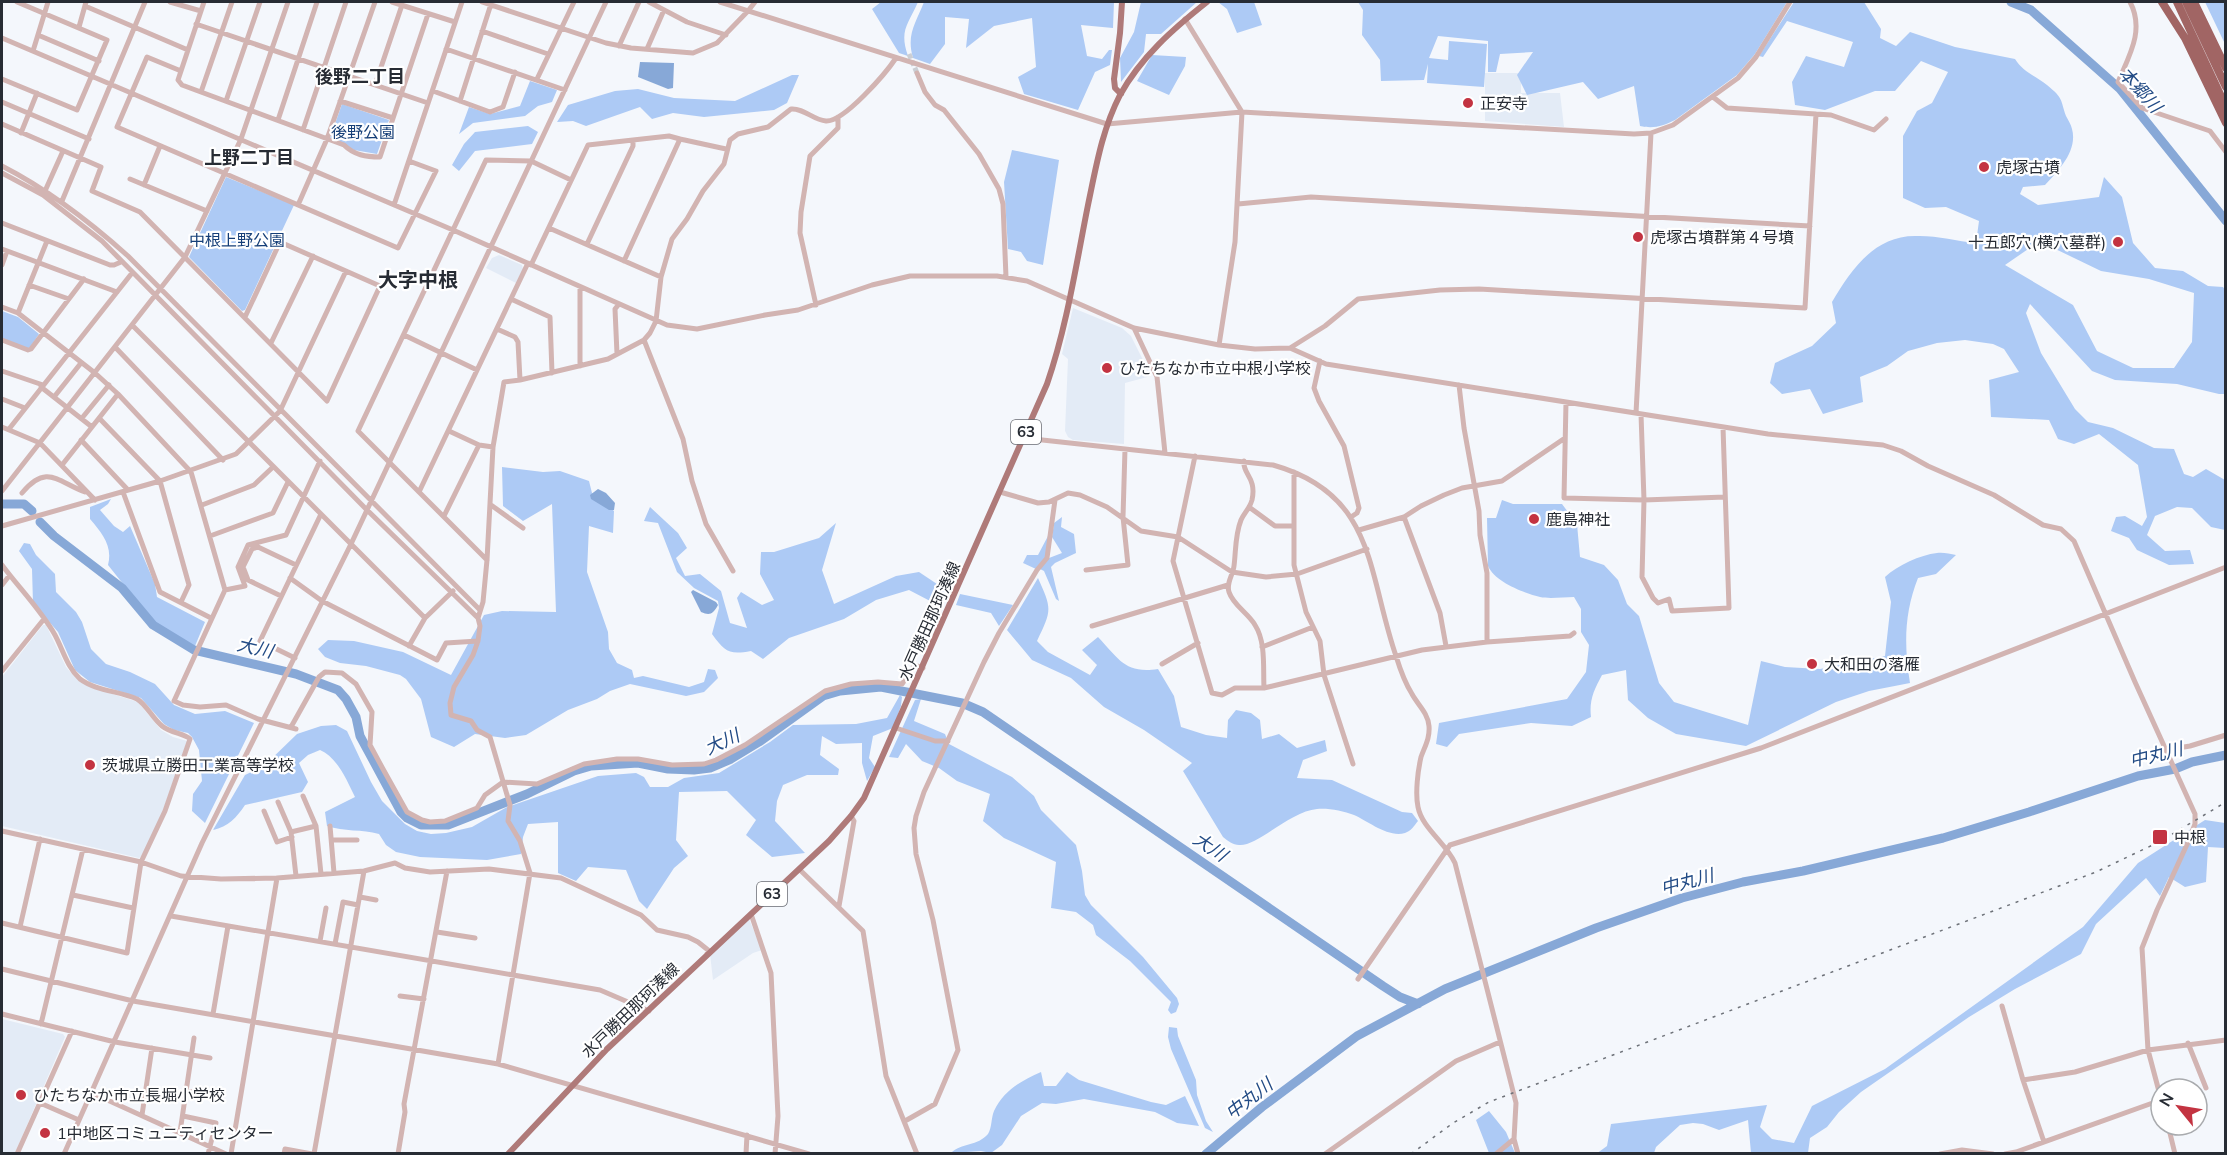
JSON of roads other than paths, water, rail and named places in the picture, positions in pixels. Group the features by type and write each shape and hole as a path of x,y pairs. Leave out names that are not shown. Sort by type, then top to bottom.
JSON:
{"highway":[{"path":"2162,2 2185,38 2226,123"},
{"path":"2177,2 2226,107"},
{"path":"2186,2 2226,87"},
{"path":"2194,2 2226,68"}],"main road":[{"path":"1121,94 1115,88 1114,79 1122,2"},
{"name":"水戸勝田那珂湊線","path":"508,1154 572,1086 799,869 851,816 872,782 1047,384 1059,350 1107,124 1121,94 1155,47 1207,2"}],"street":[{"path":"2,79 77,110 107,40 17,2"},
{"path":"33,51 48,2"},
{"path":"62,201 145,2"},
{"path":"170,2 201,11"},
{"path":"204,2 178,80 182,85 344,145 352,153 380,157 428,14"},
{"path":"201,92 232,2"},
{"path":"226,101 260,2"},
{"path":"2,491 185,257 241,139 288,2"},
{"path":"278,120 317,2"},
{"path":"303,130 346,2"},
{"path":"298,205 327,139 375,2"},
{"path":"392,2 455,22"},
{"path":"394,205 462,2"},
{"path":"483,2 619,46 693,53 710,48 726,35 755,2"},
{"path":"537,79 573,2"},
{"path":"64,1154 202,843 351,544 606,2"},
{"path":"619,46 639,2"},
{"path":"649,2 687,22 726,35"},
{"path":"720,2 1107,124 1242,112 1634,134 1651,133 1673,125 1738,78 1756,57 1790,2"},
{"path":"2130,2 2136,13 2137,26 2118,82 2142,108 2210,131 2226,152"},
{"path":"79,27 86,4 188,50"},
{"path":"460,101 491,4"},
{"path":"375,85 402,5"},
{"path":"646,49 664,10"},
{"path":"1185,19 1242,112 1235,242 1219,345"},
{"path":"196,24 428,102"},
{"path":"482,31 548,54"},
{"path":"38,35 99,61"},
{"path":"2,38 453,230 656,321 679,328 697,329 798,310 872,285 910,276 1006,277 1027,281 1068,301 1134,328 1219,345 1255,349 1290,348 1326,363 1780,436 1883,445 1901,451 1928,466 1979,488 2043,525 2061,529 2070,536 2195,814 2195,824 2142,948 2148,1050 2155,1077"},
{"path":"446,49 566,90"},
{"path":"181,71 147,57 117,127 398,248 436,171 409,161"},
{"path":"478,618 487,560 493,447 504,382 580,366 617,354 644,340 656,321 661,277 672,239 687,219 703,190 724,164 726,149 734,136 768,127 791,109 798,109 825,121 832,120 875,85 896,58"},
{"path":"433,91 490,111 503,106 515,72"},
{"path":"916,73 925,92 935,105 944,110 979,154 999,189 1003,204 1006,277"},
{"path":"21,133 37,93"},
{"path":"1713,97 1727,108 1831,115 1874,130 1887,119"},
{"path":"340,101 393,118"},
{"path":"2,102 89,139"},
{"path":"1290,348 1325,326 1358,299 1440,290 1479,289 1805,308 1816,114"},
{"path":"816,304 800,233 801,212 810,156 838,128 838,117"},
{"path":"2,124 100,167 92,191 140,212 327,401 380,286 279,242 245,317"},
{"path":"1651,133 1642,298 1639,413 1644,500 1642,577 1658,603 1669,599 1672,611 1730,608 1723,427"},
{"path":"419,492 588,145 669,136 726,149"},
{"path":"624,261 680,139"},
{"path":"587,244 633,146 633,140"},
{"path":"144,185 160,146"},
{"path":"44,193 63,151"},
{"path":"487,560 358,431 486,160 531,161 571,180"},
{"path":"2,166 44,193 93,234 370,500 478,618 480,626 473,655 454,687 450,713 455,717 471,721 477,730 489,735 509,801 508,821 520,842 531,873 511,974 498,1064"},
{"path":"2,173 62,201 106,236 160,289 366,509 454,590 480,610"},
{"path":"130,179 207,211"},
{"path":"1238,204 1311,197 1810,226"},
{"path":"2,223 110,265 114,266 121,261"},
{"path":"549,228 661,277"},
{"path":"18,313 47,241"},
{"path":"2,265 4,250 39,261 117,292"},
{"path":"271,343 313,256"},
{"path":"2,526 191,472 236,454 278,413 346,271"},
{"path":"9,429 132,273"},
{"path":"2,340 28,350 84,279"},
{"path":"29,285 69,298"},
{"path":"580,287 580,366"},
{"path":"512,298 550,317 552,373"},
{"path":"617,354 615,309 619,304"},
{"path":"2,307 18,313 95,373 118,394 191,472 225,590 174,701 183,705 200,707 226,705 258,719 293,728 318,679 325,672 342,673 356,684 372,712 370,745 407,812 414,816 430,822 452,819 477,808 485,795 503,782 537,784 578,766 617,759 638,759 672,765 704,764 745,745 825,691 878,682 902,684 915,665 923,668"},
{"path":"132,325 425,618"},
{"path":"1134,328 1157,377 1165,453"},
{"path":"497,329 514,337 518,342 520,380"},
{"path":"404,335 477,370"},
{"path":"644,340 683,439 692,481 706,524 733,571"},
{"path":"115,347 223,460"},
{"path":"1320,361 1314,388 1344,446 1359,508 1357,513 1351,517"},
{"path":"54,397 81,363"},
{"path":"2,371 42,386 92,426"},
{"path":"82,418 108,385"},
{"path":"1459,385 1487,573 1487,642"},
{"path":"62,465 118,394"},
{"path":"2,399 25,408"},
{"path":"1566,402 1564,498 1644,500 1725,497"},
{"path":"99,418 160,481 189,585 181,602"},
{"path":"2,427 40,443 95,500"},
{"path":"449,431 478,445 493,447"},
{"path":"1024,438 1273,465 1294,472 1325,490 1351,517 1367,549 1396,657 1411,692 1429,723 1429,737 1420,763 1418,807 1425,824 1447,848 1455,863 1516,1103 1514,1139 1518,1154"},
{"path":"1359,530 1404,517 1432,500 1462,488 1502,481 1565,438"},
{"path":"81,440 126,491 160,592 211,618"},
{"path":"444,516 478,445"},
{"path":"1086,570 1128,565 1123,517 1125,449"},
{"path":"1195,456 1173,561 1212,693 1222,695 1235,688 1264,688 1446,646 1570,636 1574,633"},
{"path":"225,590 244,586 238,567 248,545 286,535 320,461"},
{"path":"1244,461 1243,466 1254,487 1249,507 1236,536 1232,572 1228,585 1230,596 1255,625 1262,647 1264,688"},
{"path":"202,505 254,485 273,467"},
{"path":"1294,472 1294,566 1306,612 1320,641 1324,675 1353,764"},
{"path":"22,493 35,479 49,477 61,479 87,493"},
{"path":"210,536 273,513 288,482"},
{"path":"1000,492 1038,503 1055,500 1061,495 1074,494 1095,501 1148,533 1178,537 1232,572 1266,577 1297,574 1367,549"},
{"path":"905,1121 935,1104 958,1050 933,920 915,854 914,828 924,792 999,633 1037,570 1047,558 1055,500"},
{"path":"491,506 523,528"},
{"path":"1249,507 1275,526 1293,526"},
{"path":"295,658 260,641 321,514"},
{"path":"1404,517 1440,613 1446,646"},
{"path":"281,596 248,580 243,567 252,549 258,548 296,565"},
{"path":"2,565 55,635 72,670 81,680 139,700 162,727 177,735 189,737 165,811 141,862 127,953 2,923"},
{"path":"1358,979 1450,845 1761,748 2226,567"},
{"path":"2,585 9,576"},
{"path":"290,578 322,601 436,660 446,643 477,641"},
{"path":"1092,626 1228,585"},
{"path":"409,646 425,618 454,590"},
{"path":"2,668 44,619"},
{"path":"1262,647 1313,627"},
{"path":"1162,664 1198,643"},
{"path":"896,728 935,741 948,741"},
{"path":"2166,750 2190,747 2226,735"},
{"path":"303,796 316,826 321,874"},
{"path":"278,802 291,835 296,876"},
{"path":"264,811 276,842 316,826"},
{"path":"839,906 854,822 851,816"},
{"path":"330,826 334,873"},
{"path":"2,831 141,862 188,876 220,879 277,878 364,871 395,863 405,868 422,871 489,868 531,873 568,880 641,915 657,930 677,933 698,942 708,950 708,954"},
{"path":"20,927 40,839"},
{"path":"332,840 357,840"},
{"path":"41,1024 83,849"},
{"path":"799,869 863,931 886,1076 917,1154"},
{"path":"284,1154 285,1149 313,1154 364,871"},
{"path":"398,1154 414,1049 417,1044 447,871"},
{"path":"92,1093 228,1154 277,878"},
{"path":"73,895 133,908"},
{"path":"360,897 376,900"},
{"path":"336,944 343,902 358,905"},
{"path":"320,941 326,908"},
{"path":"751,914 771,973 778,1116 775,1154"},
{"path":"171,916 600,990 649,1011"},
{"path":"213,1014 228,926"},
{"path":"437,932 475,938"},
{"path":"2,969 133,1001 498,1064 809,1154"},
{"path":"399,996 424,999"},
{"path":"2002,1006 2044,1142"},
{"path":"2,1014 115,1042 210,1058"},
{"path":"17,1154 72,1031"},
{"path":"180,1132 194,1038"},
{"path":"2023,1080 2075,1072 2148,1050 2188,1043 2226,1040"},
{"path":"1325,1154 1456,1061 1500,1042"},
{"path":"2188,1043 2202,1077"},
{"path":"141,1115 152,1048"},
{"path":"187,1091 214,1096"},
{"path":"40,1103 79,1120"},
{"path":"2006,1154 2149,1103"},
{"path":"183,1116 216,1123 212,1146 208,1154"},
{"path":"746,1154 747,1135"},
{"path":"2171,1137 2175,1154"},
{"path":"1496,1154 1514,1139"},
{"path":"1940,1154 1962,1150 1993,1154"}],"waterway":[{"name":"本郷川","path":"2011,2 2031,10 2120,89 2226,221"},
{"name":"大川","path":"2,504 24,504 32,511"},
{"name":"大川","path":"40,522 54,536 122,588 153,625 194,650 296,674 338,690 356,717 360,736 401,812 421,825 448,825 527,794 574,771 591,766 638,763 668,769 710,768 731,759 759,742 823,696 840,691 881,687 962,703 983,712 1383,986 1400,997 1418,1004"},
{"name":"中丸川","path":"1206,1154 1262,1107 1357,1036 1445,989 1596,928 1682,898 1743,882 1803,871 1943,838 2138,776 2226,755"}],"tunnel":[{"path":"909,54 917,73"}],"railway":[{"path":"1411,1154 1453,1123 1489,1102 2096,872 2159,842 2226,802"}],"place":[{"name":"正安寺","path":"1468,103"},
{"name":"虎塚古墳","path":"1984,167"},
{"name":"虎塚古墳群第４号墳","path":"1638,237"},
{"name":"十五郎穴(横穴墓群)","path":"2118,242"},
{"name":"ひたちなか市立中根小学校","path":"1107,368"},
{"name":"鹿島神社","path":"1534,519"},
{"name":"大和田の落雁","path":"1812,664"},
{"name":"茨城県立勝田工業高等学校","path":"90,765"},
{"name":"中根","path":"2160,837"},
{"name":"ひたちなか市立長堀小学校","path":"21,1095"},
{"name":"1中地区コミュニティセンター","path":"45,1133"}],"district":[{"name":"後野二丁目","path":"360,77"},
{"name":"上野二丁目","path":"249,158"},
{"name":"大字中根","path":"418,280"}],"park label":[{"name":"後野公園","path":"363,132"},
{"name":"中根上野公園","path":"237,240"}]}
